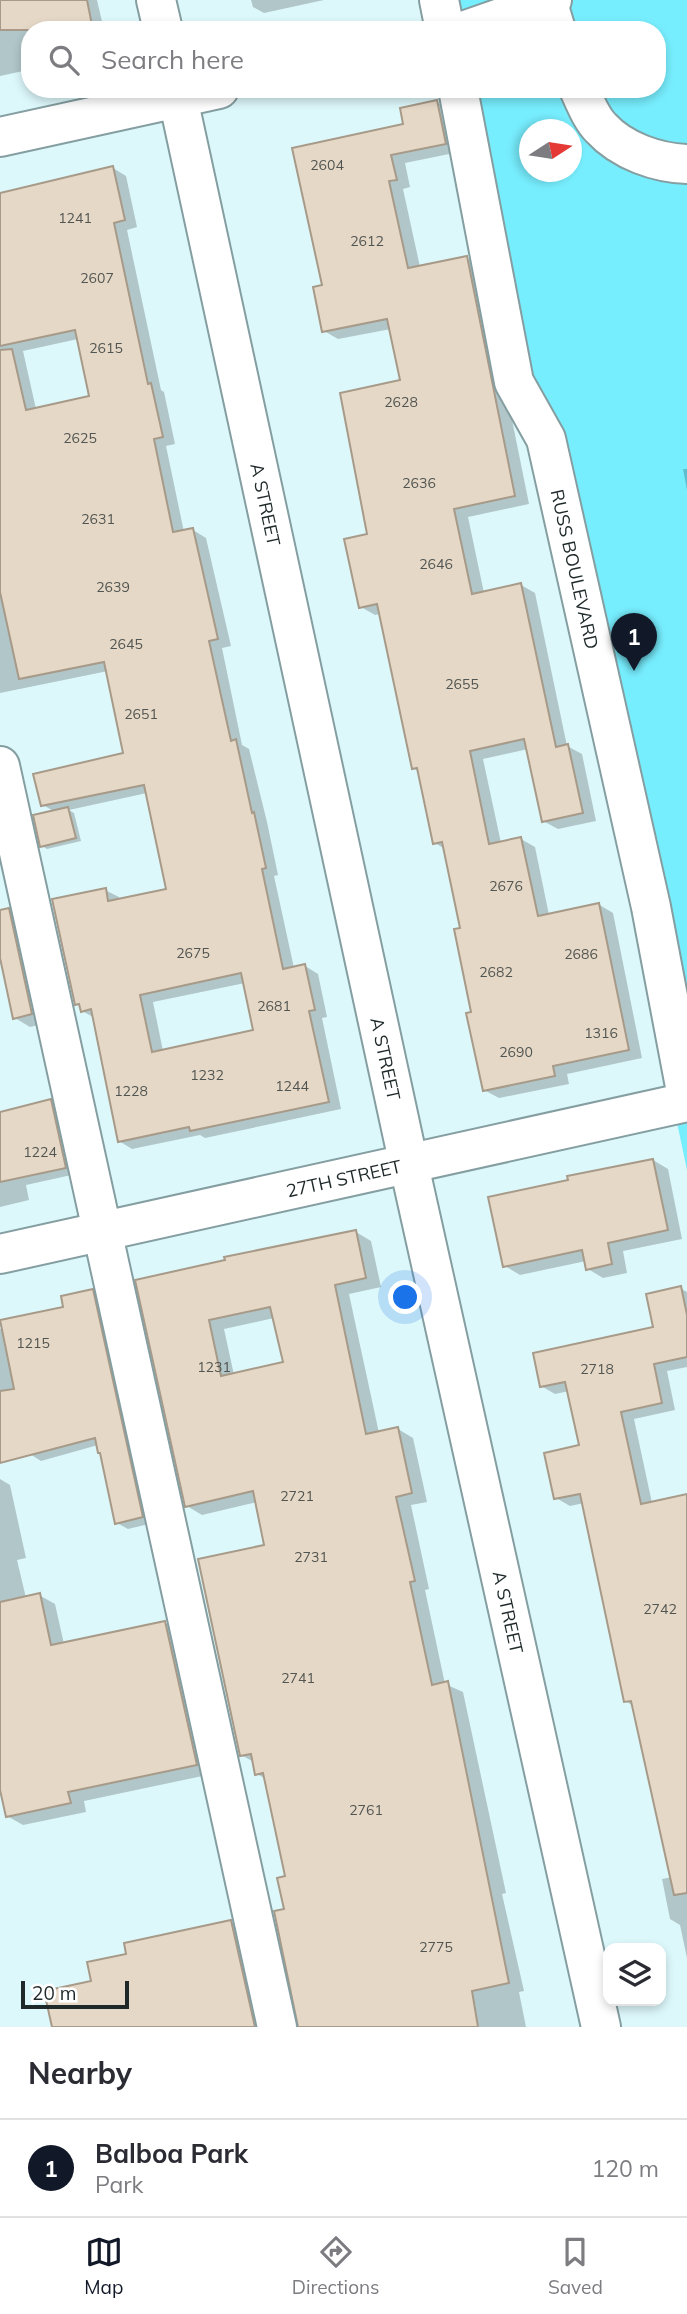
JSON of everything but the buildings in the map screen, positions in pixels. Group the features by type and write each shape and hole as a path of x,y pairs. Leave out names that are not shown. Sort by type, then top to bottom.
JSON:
{"street":[{"path":"156,0 161,21"},
{"path":"439,0 443,21"},
{"path":"500,21 550,8"},
{"path":"0,137 161,98"},
{"name":"A STREET","path":"178,98 601,2027"},
{"name":"RUSS BOULEVARD","path":"460,98 514,382 546,439 648,894 687,1099"},
{"path":"584,98 600,128 624,146 648,157 687,164"},
{"path":"0,765 277,2027"},
{"name":"27TH STREET","path":"0,1254 410,1165 687,1099"}],"shaded area":[{"path":"439,0 687,0 687,1170 460,98 666,98 666,21 443,21"}],"place":[{"name":"Balboa Park","path":"634,671"}]}
